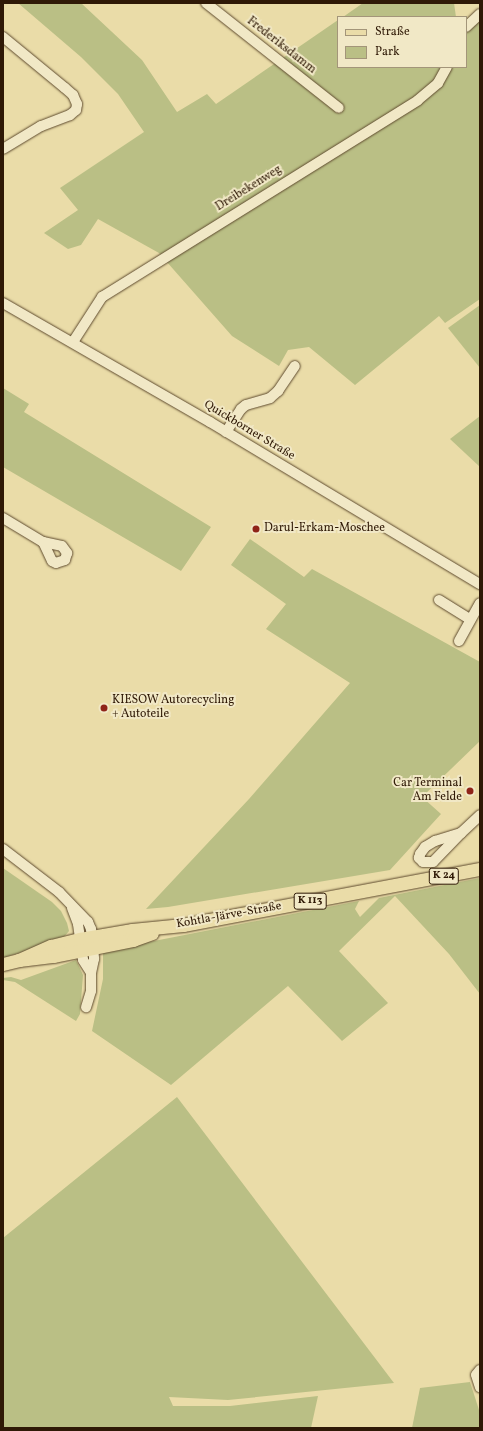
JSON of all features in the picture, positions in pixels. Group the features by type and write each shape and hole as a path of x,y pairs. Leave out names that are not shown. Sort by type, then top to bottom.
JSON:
{"main road":[{"name":"K 24","path":"408,883 480,869"},
{"name":"Kohtla-Järve-Straße","path":"3,964 19,960 51,946 133,940 169,927 408,883"}],"street":[{"name":"Frederiksdamm","path":"206,3 340,108"},
{"path":"467,26 480,14"},
{"path":"3,37 66,88 73,95 77,104 76,110 70,115 41,126 3,149"},
{"name":"Dreibekenweg","path":"73,342 102,297 418,100 435,86 446,68"},
{"name":"Quickborner Straße","path":"3,303 73,342 226,432 480,584"},
{"path":"226,432 241,409 246,405 270,398 278,392 295,366"},
{"path":"3,518 43,542"},
{"path":"439,600 470,619"},
{"path":"460,640 480,603"},
{"path":"461,833 480,815"},
{"path":"3,849 54,887 70,903 87,944 83,960 91,973 91,991 86,1007"},
{"path":"480,1370 476,1376 480,1387"}],"green space":[{"path":"18,3 81,3 142,60 177,112 207,94 216,104 337,21 337,68 467,68 467,18 480,19 480,299 445,323 439,316 355,385 309,347 288,350 279,366 232,336 159,253 98,219 81,245 68,249 44,233 78,210 60,188 144,132 118,94 81,57"},
{"path":"363,3 454,3 456,16 344,16"},
{"path":"480,305 480,368 448,328"},
{"path":"3,388 29,404 24,412 211,527 181,571 3,467"},
{"path":"480,416 480,467 450,439"},
{"path":"250,539 304,577 312,569 480,662 480,741 422,797 441,814 390,870 168,907 146,909 249,799 350,683 266,629 286,604 231,565"},
{"path":"3,868 52,902 61,911 69,931 64,937 3,958"},
{"path":"480,878 480,994 449,954 395,896 339,951 388,1003 342,1041 288,986 171,1085 92,1031 103,979 103,951 359,901 355,909 360,917 379,898"},
{"path":"76,960 83,975 80,1014 76,1021 15,982 3,980 3,978 11,977 21,980"},
{"path":"177,1097 394,1383 228,1400 169,1397 173,1406 230,1406 318,1396 311,1428 3,1428 3,1238"},
{"path":"470,1382 480,1413 480,1428 412,1428 420,1388"}],"place":[{"name":"Darul-Erkam-Moschee","path":"256,529"},
{"name":"KIESOW Autorecycling + Autoteile","path":"104,708"},
{"name":"Car Terminal Am Felde","path":"470,791"}]}
